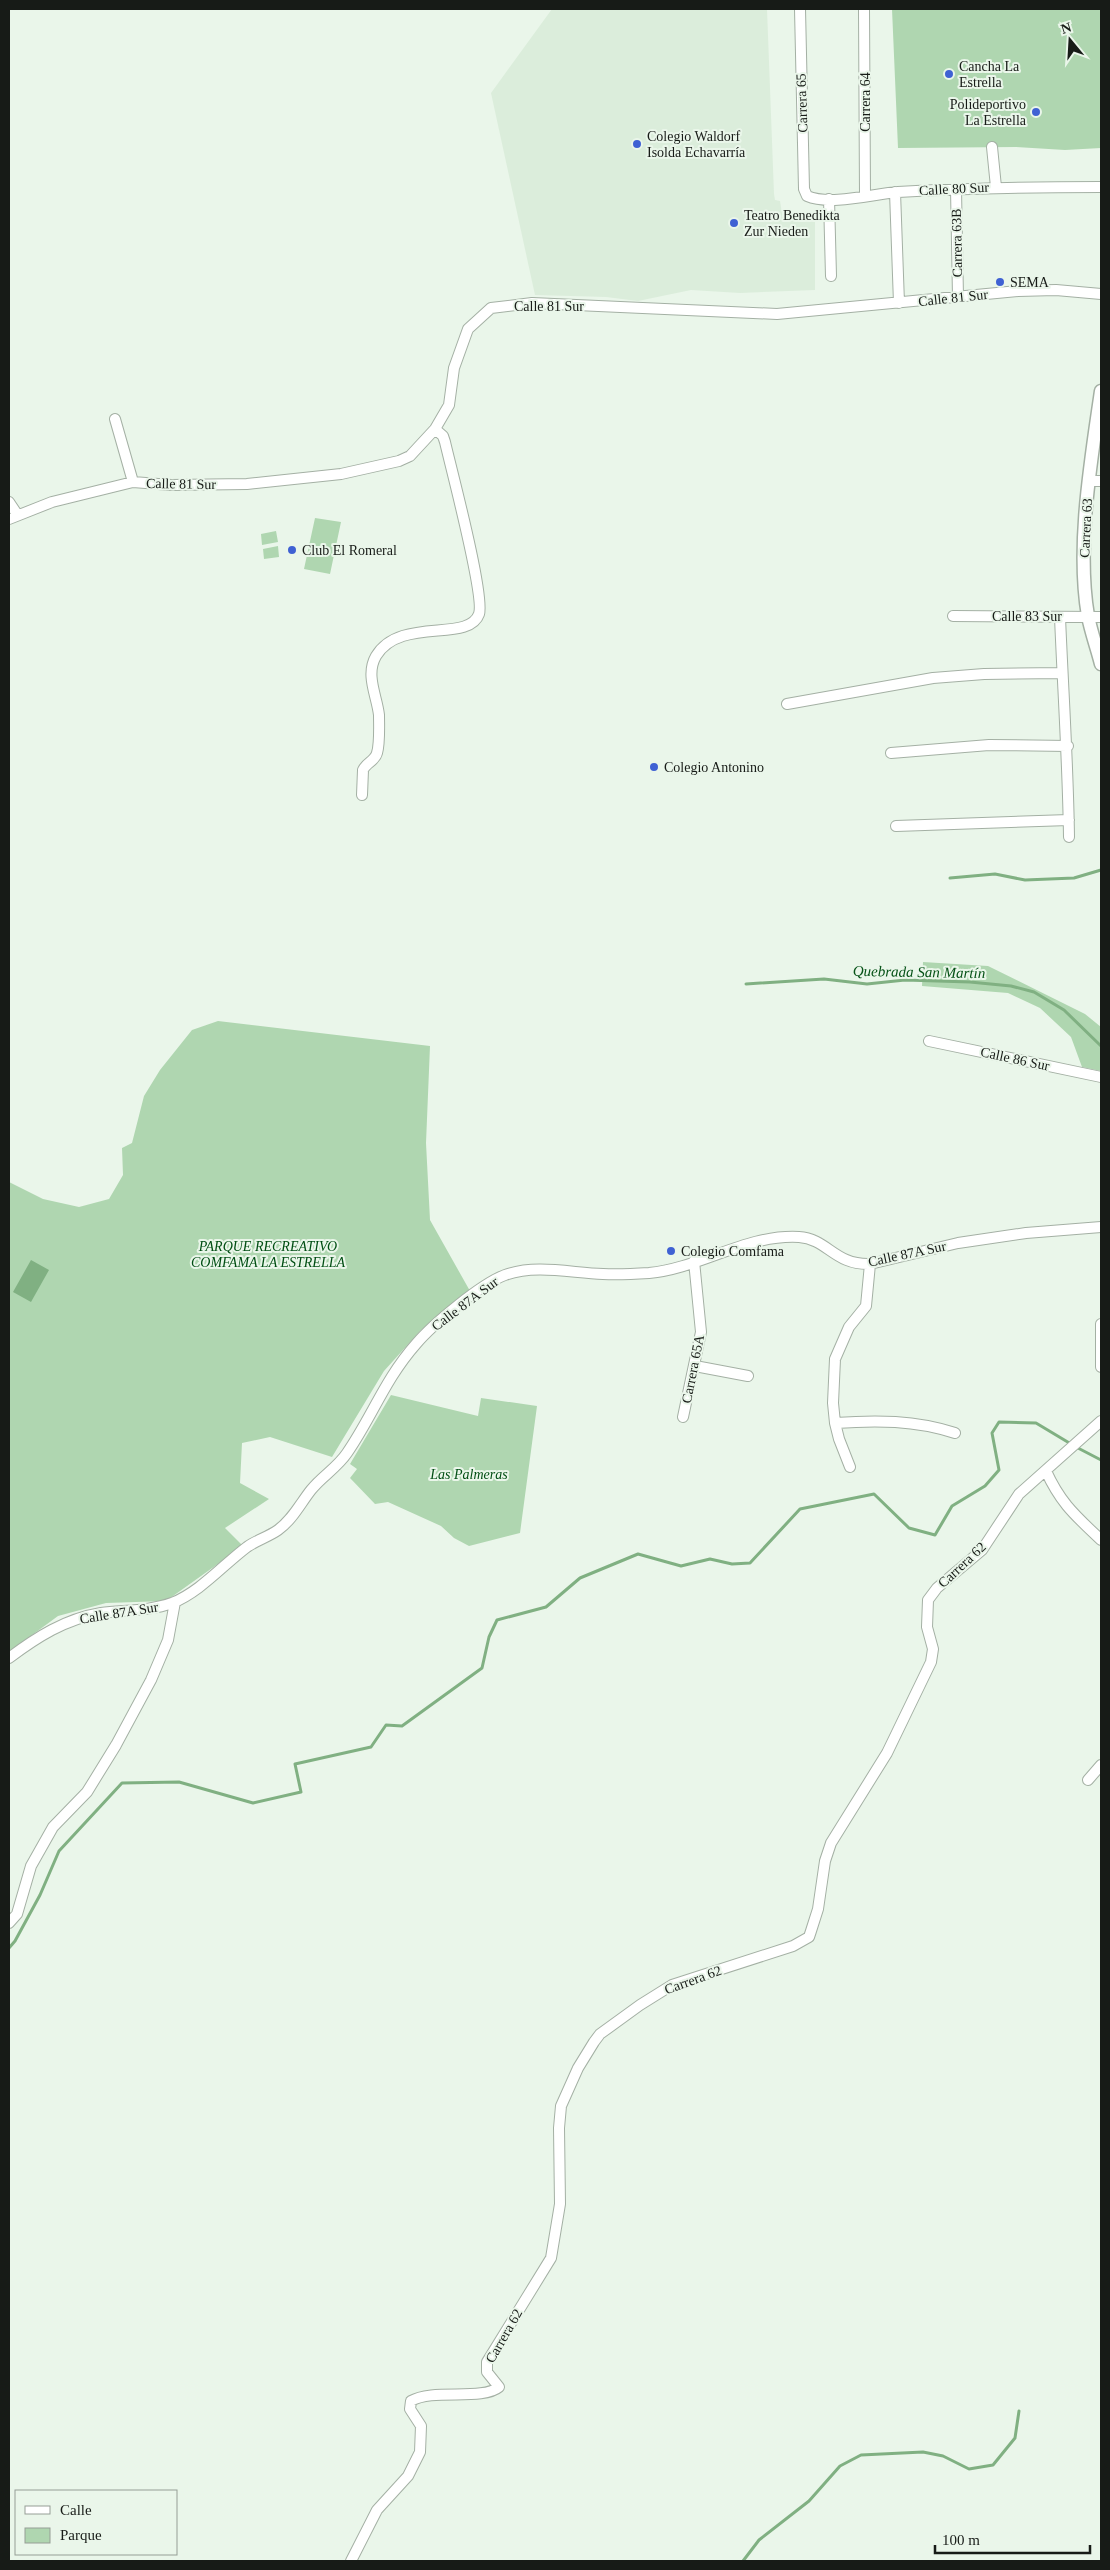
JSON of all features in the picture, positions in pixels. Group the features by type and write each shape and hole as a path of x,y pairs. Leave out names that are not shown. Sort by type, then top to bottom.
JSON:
{"street":[{"name":"Carrera 65","path":"800,9 804,189 807,196"},
{"name":"Carrera 64","path":"864,9 865,196"},
{"path":"992,147 996,187"},
{"name":"Calle 80 Sur","path":"807,196 814,199 829,199 895,192 996,187 1101,187"},
{"name":"Carrera 63B","path":"956,189 958,297"},
{"path":"895,192 899,303"},
{"path":"829,199 831,276"},
{"name":"Calle 81 Sur","path":"13,517 52,502 133,482 171,485 247,484 341,474 399,461 410,456 435,429 449,405 454,368 468,329 491,308 532,303 777,314 1034,290 1101,294"},
{"name":"Carrera 63","path":"1101,391 1095,481 1084,568 1095,617 1101,664"},
{"path":"115,419 133,482"},
{"path":"362,795 363,770 377,754 379,716 374,698 372,672 375,658 385,643 399,635 451,630 474,620 479,614 480,604 475,576 446,442 435,429"},
{"path":"9,502 13,517"},
{"name":"Calle 83 Sur","path":"953,616 1095,617"},
{"path":"1060,616 1062,673 1068,746 1069,837"},
{"path":"787,704 933,678 984,674 1062,673"},
{"path":"891,753 989,745 1068,746"},
{"path":"896,826 1069,820"},
{"name":"Calle 86 Sur","path":"929,1040 1101,1077"},
{"name":"Calle 87A Sur","path":"9,1658 41,1635 78,1618 153,1608 175,1602 246,1548 286,1524 318,1482 347,1454 384,1387 416,1345 436,1325 491,1282 520,1271 604,1274 650,1273 764,1240 802,1237 814,1240 843,1260 855,1264 870,1264 958,1243 1043,1231 1101,1227"},
{"name":"Carrera 65A","path":"683,1418 699,1347 701,1319 694,1261"},
{"path":"850,1467 835,1423 833,1403 835,1359 850,1327 866,1306 870,1264"},
{"path":"1101,1324 1101,1368"},
{"path":"695,1366 748,1376"},
{"name":"Carrera 62","path":"351,2561 374,2516 408,2476 420,2452 421,2426 410,2409 411,2401 426,2396 489,2391 500,2387 487,2372 487,2362 552,2254 560,2204 559,2128 561,2106 588,2051 600,2034 665,1989 793,1946 809,1936 816,1914 825,1861 831,1843 887,1753 931,1662 933,1650 927,1627 928,1600 937,1588 982,1550 1019,1494 1071,1450 1101,1421"},
{"path":"835,1423 906,1422 936,1427 955,1433"},
{"path":"1046,1471 1055,1492 1068,1510 1101,1540"},
{"path":"9,1923 17,1914 30,1866 53,1827 92,1784 151,1680 168,1640 175,1602"},
{"path":"1088,1780 1101,1765"}],"shaded area":[{"name":"Colegio Waldorf Isolda Echavarría","path":"552,9 767,9 775,200 780,201 783,219 815,222 815,290 740,293 691,290 638,301 606,297 535,295 491,93"},
{"path":"31,1260 49,1270 31,1302 13,1292"}],"green space":[{"path":"892,9 1101,9 1101,148 1065,150 1016,147 898,148"},
{"path":"315,518 341,522 330,574 304,569"},
{"path":"276,531 278,542 262,545 261,534"},
{"path":"278,546 279,557 264,559 263,549"},
{"path":"923,962 988,966 1085,1014 1101,1027 1101,1071 1082,1067 1071,1037 1040,1008 1008,993 922,986"},
{"name":"PARQUE RECREATIVO COMFAMA LA ESTRELLA","path":"218,1021 430,1046 426,1143 430,1220 470,1291 421,1330 384,1371 332,1457 270,1437 242,1443 240,1483 269,1499 225,1528 243,1546 166,1601 106,1603 58,1616 9,1652 9,1182 43,1199 79,1207 109,1199 123,1175 122,1148 132,1143 144,1096 160,1070 192,1030"},
{"name":"Las Palmeras","path":"391,1395 478,1416 481,1398 537,1406 520,1533 469,1546 454,1538 441,1526 388,1502 375,1504 350,1478 357,1469 350,1464"}],"waterway":[{"path":"950,878 995,874 1025,880 1074,878 1101,870"},
{"name":"Quebrada San Martín","path":"746,984 824,979 867,984 905,980 970,982 1011,986 1034,992 1064,1010 1101,1046"},
{"path":"9,1948 15,1941 40,1895 59,1851 122,1783 179,1782 253,1803 301,1792 295,1764 371,1747 386,1725 402,1726 482,1668 489,1637 497,1620 546,1607 580,1578 638,1554 681,1566 710,1559 732,1564 750,1563 800,1509 874,1494 909,1528 935,1535 952,1506 985,1486 999,1470 992,1433 999,1422 1036,1423 1071,1444"},
{"path":"1076,1447 1101,1460"},
{"path":"743,2561 759,2540 809,2501 840,2466 861,2455 923,2452 943,2456 969,2469 993,2465 1015,2438 1019,2411"}],"place":[{"name":"Cancha La Estrella","path":"949,74"},
{"name":"Polideportivo La Estrella","path":"1036,112"},
{"name":"Colegio Waldorf Isolda Echavarría","path":"637,144"},
{"name":"Teatro Benedikta Zur Nieden","path":"734,223"},
{"name":"SEMA","path":"1000,282"},
{"name":"Club El Romeral","path":"292,550"},
{"name":"Colegio Antonino","path":"654,767"},
{"name":"Colegio Comfama","path":"671,1251"}]}
